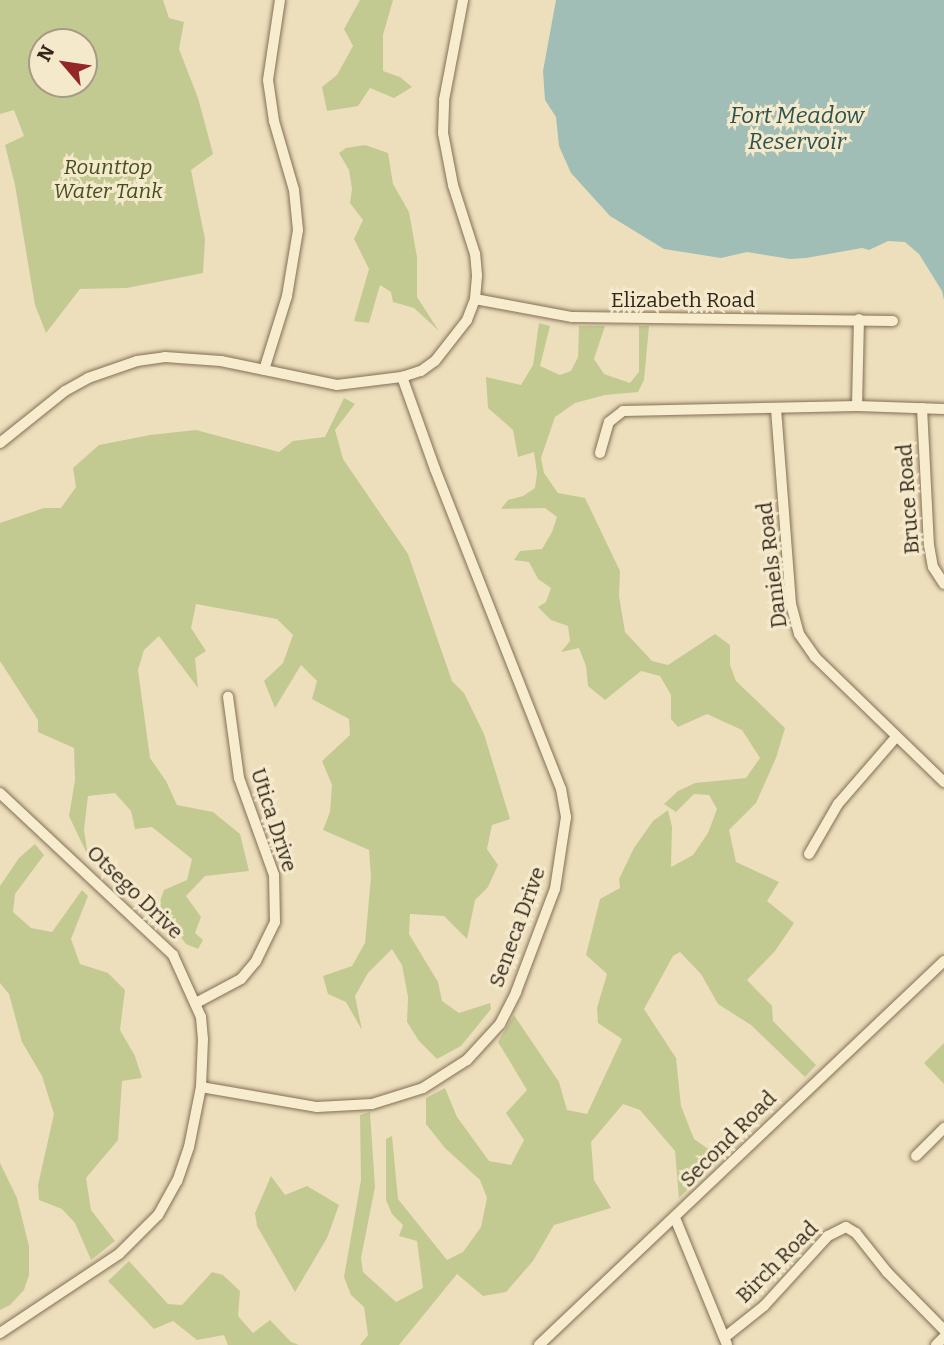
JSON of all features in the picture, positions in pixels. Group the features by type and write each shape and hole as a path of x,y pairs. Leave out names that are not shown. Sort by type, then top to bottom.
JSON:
{"street":[{"path":"264,370 288,296 298,230 293,190 274,121 268,80 280,0"},
{"path":"0,443 65,391 88,378 137,361 192,358 337,385 402,377 421,371 449,347 467,320 475,299 475,254 453,185 443,133 444,100 463,0"},
{"name":"Elizabeth Road","path":"475,299 572,317 893,321"},
{"path":"857,406 859,319"},
{"name":"Seneca Drive","path":"201,1087 317,1107 372,1104 423,1088 467,1060 500,1024 516,992 555,889 566,817 561,789 435,470 402,377"},
{"path":"600,453 609,422 623,411 857,406 944,410"},
{"name":"Bruce Road","path":"922,408 929,545 933,567 944,584"},
{"name":"Daniels Road","path":"776,409 792,604 799,634 815,657 944,782"},
{"name":"Utica Drive","path":"196,1003 241,979 256,961 275,922 274,875 239,778 228,697"},
{"path":"809,854 838,804 896,737"},
{"name":"Otsego Drive","path":"0,793 173,955 196,1003 203,1039 201,1087 184,1164 168,1198 152,1222 119,1254 0,1333"},
{"name":"Second Road","path":"540,1345 675,1218 807,1088 944,961"},
{"path":"916,1156 944,1128"},
{"path":"675,1218 725,1342"},
{"name":"Birch Road","path":"725,1342 764,1306 828,1236 846,1227 856,1233 887,1272 944,1330"},
{"path":"936,1345 944,1337"}],"green space":[{"name":"Rounttop Water Tank","path":"0,0 163,0 169,18 184,22 179,49 198,98 213,154 191,170 205,239 203,273 127,288 80,289 46,333 35,305 15,185 5,145 24,136 14,110 0,114"},
{"path":"360,0 393,0 383,35 383,71 400,77 412,87 394,98 370,88 358,106 327,111 322,87 337,75 353,46 344,29"},
{"path":"365,145 388,153 393,184 409,212 417,257 417,297 439,331 414,308 393,302 391,292 380,285 369,323 354,321 369,269 354,239 363,220 350,203 352,189 349,170 339,153 346,148"},
{"path":"539,323 550,326 540,366 560,375 571,371 578,357 579,326 605,326 594,359 604,374 630,383 639,372 639,326 649,326 644,380 638,392 605,395 575,403 555,417 541,458 544,473 558,493 585,498 620,571 619,596 625,632 652,661 668,665 715,634 730,645 730,665 736,681 785,728 776,758 756,803 729,830 736,862 779,882 767,901 794,923 775,951 747,980 772,1006 773,1021 816,1065 805,1077 751,1025 718,1004 701,974 680,952 673,956 644,1009 676,1058 681,1106 694,1139 720,1157 679,1198 675,1151 640,1110 623,1104 591,1142 594,1180 611,1208 554,1225 533,1261 506,1292 483,1296 457,1274 399,1345 360,1345 368,1335 364,1307 351,1295 344,1277 361,1180 360,1115 370,1112 375,1187 361,1258 363,1272 396,1302 423,1288 417,1241 399,1236 403,1225 392,1214 386,1200 386,1139 392,1136 398,1199 447,1260 463,1252 481,1227 487,1198 480,1180 445,1148 426,1124 426,1098 445,1088 457,1117 489,1161 511,1165 524,1140 506,1113 527,1090 498,1042 514,1015 559,1082 567,1110 587,1114 622,1039 598,1023 597,1008 607,974 586,955 600,899 620,888 619,879 634,848 653,821 668,810 672,827 671,867 693,855 708,833 717,809 709,795 694,794 676,812 664,804 678,791 695,783 746,778 760,758 742,730 707,714 678,727 671,719 671,695 660,676 641,671 605,700 588,686 586,666 579,648 561,652 570,641 568,626 551,620 538,607 546,602 551,588 538,579 529,562 514,560 520,551 542,549 557,517 545,508 501,509 508,500 523,496 535,488 537,473 534,452 518,457 513,430 488,408 486,377 521,385 533,365"},
{"path":"344,398 355,404 335,430 343,459 408,554 452,681 464,693 484,734 510,819 492,825 487,849 498,865 488,887 475,900 467,939 444,916 410,914 409,934 438,982 442,1001 459,1013 490,1003 491,1009 461,1046 437,1059 419,1041 407,1022 408,997 402,965 392,949 368,973 355,996 362,1030 346,1002 328,994 323,976 352,966 365,943 371,877 369,850 323,830 330,812 332,785 322,761 350,735 349,719 312,699 317,681 301,665 275,708 264,681 283,663 293,635 277,619 196,604 191,628 206,651 195,658 198,688 159,636 144,650 138,670 150,758 166,781 177,805 213,812 240,834 249,871 205,876 186,896 201,917 195,933 203,940 198,949 186,944 158,907 164,890 187,880 192,859 152,827 135,829 131,811 115,793 88,796 84,830 88,856 69,816 75,780 74,748 38,732 38,720 0,661 0,523 44,508 61,508 76,487 73,468 99,445 196,430 279,452 293,441 325,437"},
{"path":"35,844 44,855 15,894 13,912 31,928 52,932 82,890 88,896 71,939 80,964 108,973 125,990 120,1030 135,1056 142,1078 122,1081 118,1140 86,1178 91,1210 115,1241 91,1260 75,1223 62,1209 39,1200 38,1185 54,1114 42,1076 22,1042 9,994 0,983 0,886 19,858"},
{"path":"944,1043 944,1084 924,1063"},
{"path":"0,1163 17,1198 29,1246 29,1275 24,1290 10,1305 0,1310"},
{"path":"271,1176 285,1195 307,1186 339,1205 327,1238 295,1292 257,1226 255,1213"},
{"path":"129,1261 168,1304 182,1305 212,1272 223,1275 240,1291 238,1316 253,1333 270,1320 291,1342 299,1345 228,1345 224,1335 197,1340 173,1321 154,1329 108,1281"}],"water":[{"name":"Fort Meadow Reservoir","path":"556,0 944,0 944,300 942,291 919,254 905,242 888,241 869,250 862,248 806,258 790,259 747,252 721,258 664,249 610,216 571,173 559,146 556,117 545,100 543,71"}]}
